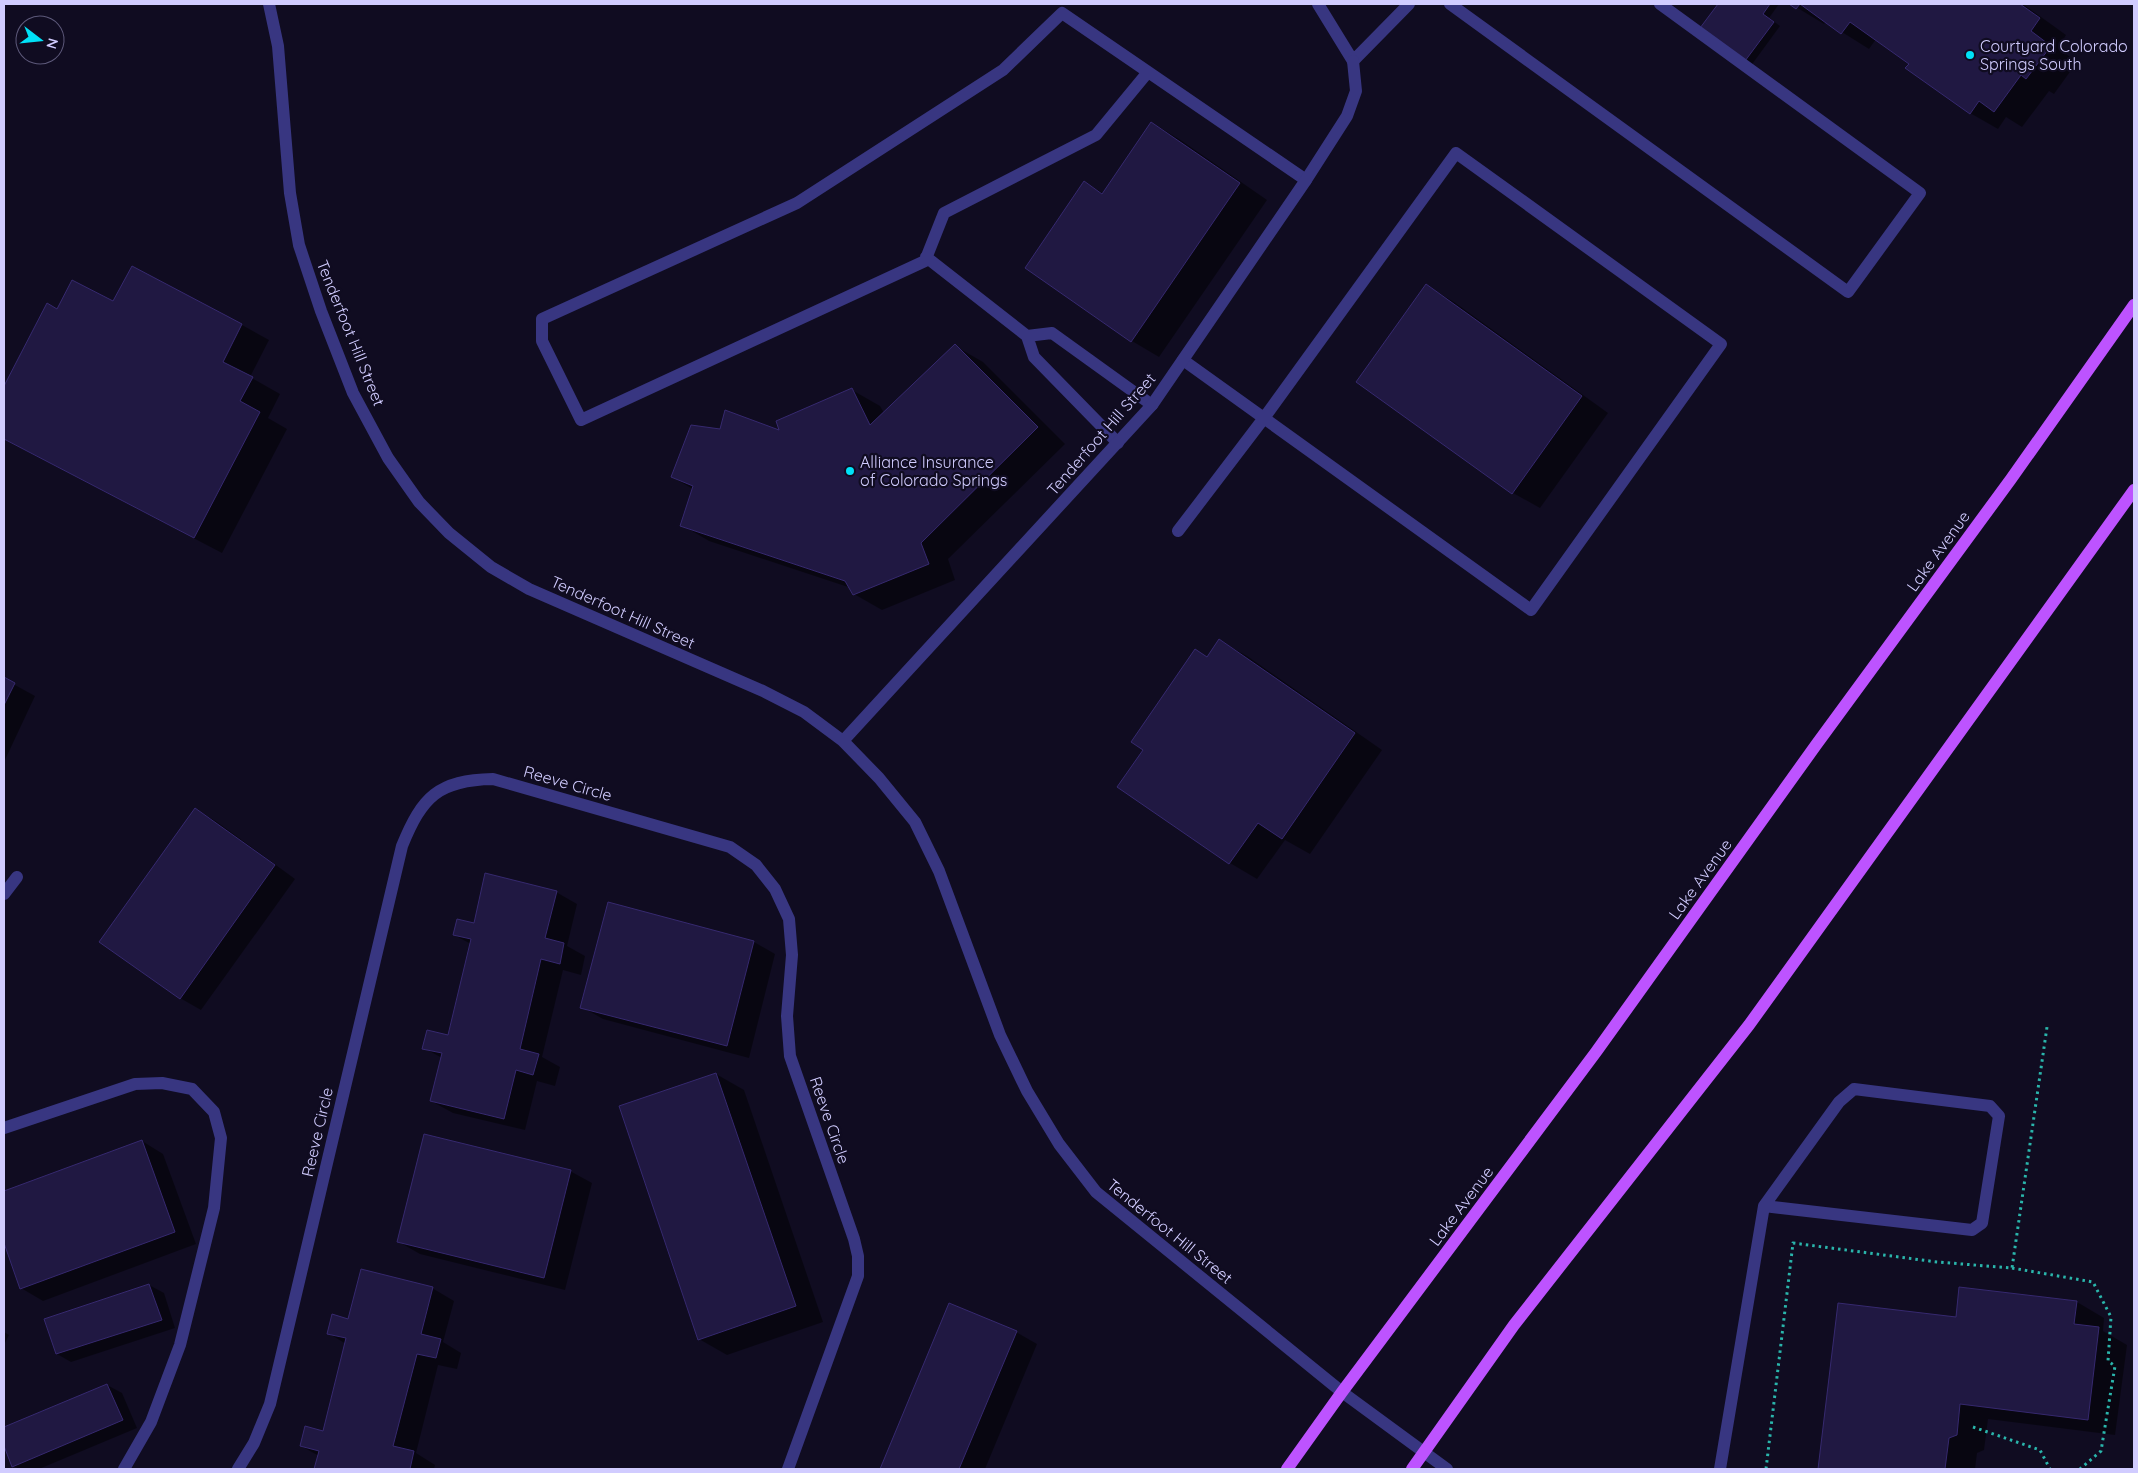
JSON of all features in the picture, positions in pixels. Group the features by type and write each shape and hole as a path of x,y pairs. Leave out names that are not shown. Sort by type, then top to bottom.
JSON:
{"main road":[{"name":"Lake Avenue","path":"1287,1469 1342,1392 1596,1052 1822,736 2011,479 2134,304"},
{"path":"1412,1469 1426,1452 1514,1325 1749,1025 2134,490"}],"street":[{"name":"Tenderfoot Hill Street","path":"269,4 278,46 290,193 299,245 321,311 353,393 388,458 419,502 449,533 491,567 529,589 763,691 804,712 842,741 879,778 915,822 939,871 1000,1035 1027,1091 1059,1144 1096,1192 1342,1392 1447,1469"},
{"path":"1318,4 1353,60 1409,4"},
{"path":"1450,4 1848,292 1920,193 1660,4"},
{"path":"1148,72 1096,134 944,213 925,261 581,420 542,341 542,319 797,203 1003,70 1062,13 1306,180"},
{"name":"Tenderfoot Hill Street","path":"842,741 1152,405 1306,180 1347,116 1356,91 1353,60"},
{"path":"1178,531 1264,418 1456,153 1721,344 1531,610 1264,418 1183,360"},
{"path":"926,257 1027,336 1034,357 1118,443"},
{"path":"1027,336 1052,333 1152,405"},
{"name":"Reeve Circle","path":"238,1469 254,1443 270,1404 402,846 413,820 429,799 445,787 466,780 493,779 730,847 756,865 775,889 789,918 792,955 787,1016 790,1056 854,1239 858,1256 858,1276 788,1469"},
{"path":"4,894 17,877"},
{"path":"4,1128 135,1084 162,1083 192,1089 214,1112 221,1138 214,1208 182,1336 150,1422 124,1469"},
{"path":"1720,1469 1764,1206 1838,1102 1854,1090 1990,1106 2000,1116 1982,1223 1972,1230 1764,1206"}],"path":[{"path":"2012,1268 2093,1282 2111,1317 2108,1361 2115,1366 2100,1451 2080,1469"},
{"path":"1974,1428 2040,1450 2050,1469"}],"building":[{"path":"1718,4 1770,4 1763,14 1774,22 1742,65 1697,32"},
{"path":"1789,4 1800,4 1796,9"},
{"name":"Courtyard Colorado Springs South","path":"1800,4 2020,4 2040,18 2031,31 2051,46 2026,79 2021,75 1994,112 1979,101 1970,114 1905,68 1909,64 1850,22 1841,34"},
{"path":"1151,122 1240,183 1131,342 1025,268 1084,181 1102,194"},
{"path":"132,266 242,324 223,362 253,377 240,401 260,412 194,538 4,439 4,386 47,303 57,309 72,280 113,301"},
{"path":"1426,284 1582,396 1512,494 1356,382"},
{"path":"955,344 1038,427 921,543 929,564 853,595 845,581 680,526 693,486 671,477 691,425 720,429 725,410 779,430 776,421 852,388 870,425"},
{"path":"1219,639 1355,733 1282,839 1258,823 1229,864 1117,787 1143,750 1131,742 1195,649 1207,657"},
{"path":"4,677 15,683 4,705"},
{"path":"195,808 275,865 180,999 99,942"},
{"path":"485,873 557,891 545,938 564,943 560,964 541,959 520,1049 539,1054 533,1075 516,1070 504,1119 430,1101 442,1053 422,1049 427,1030 448,1035 471,939 453,935 457,919 474,923"},
{"path":"608,902 754,941 727,1046 580,1008"},
{"path":"716,1073 796,1306 698,1340 619,1106"},
{"path":"424,1134 571,1170 544,1278 397,1242"},
{"path":"142,1140 175,1232 20,1289 4,1243 4,1191"},
{"path":"361,1269 433,1287 421,1334 441,1339 436,1358 417,1354 393,1446 414,1451 410,1469 314,1469 319,1451 300,1446 305,1426 323,1431 346,1338 327,1334 332,1314 348,1319"},
{"path":"149,1284 162,1320 56,1354 44,1319"},
{"path":"1959,1287 2077,1301 2074,1324 2099,1327 2088,1420 1960,1404 1957,1435 1949,1438 1945,1469 1818,1469 1838,1303 1956,1317"},
{"path":"949,1303 1017,1331 959,1469 880,1469"},
{"path":"107,1384 123,1420 12,1467 4,1446 4,1427"}],"place":[{"name":"Courtyard Colorado Springs South","path":"1970,55"},
{"name":"Alliance Insurance of Colorado Springs","path":"850,471"}]}
